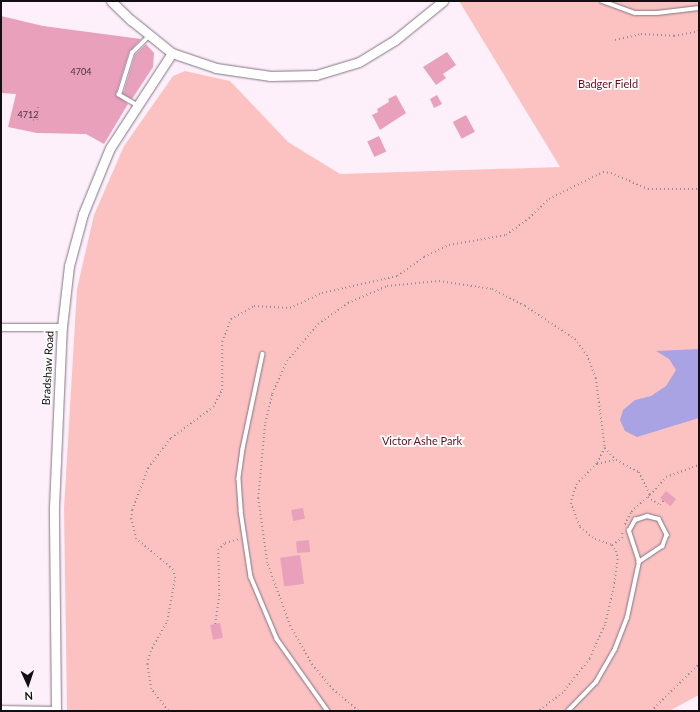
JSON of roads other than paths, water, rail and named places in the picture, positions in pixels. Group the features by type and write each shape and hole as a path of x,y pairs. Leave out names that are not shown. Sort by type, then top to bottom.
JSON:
{"street":[{"path":"111,1 172,53 191,61 242,73 270,76 316,75 359,62 377,52 443,1"},
{"name":"Bradshaw Road","path":"56,710 54,507 62,327 69,266 83,214 110,148 136,105 172,53"},
{"path":"1,326 62,327"}],"lane":[{"path":"602,1 635,13 658,13 699,8"},
{"path":"136,105 119,95 132,53 150,35"},
{"path":"264,354 243,448 239,479 245,538 251,577 277,639 328,711"},
{"path":"568,711 596,682 615,649 627,618 639,562 629,538 629,531 635,520 641,517 654,516 664,524 666,541 658,550 639,562"},
{"path":"1,708 56,710"}],"park label":[{"name":"Badger Field","path":"608,84"},
{"name":"Victor Ashe Park","path":"422,441"}]}
